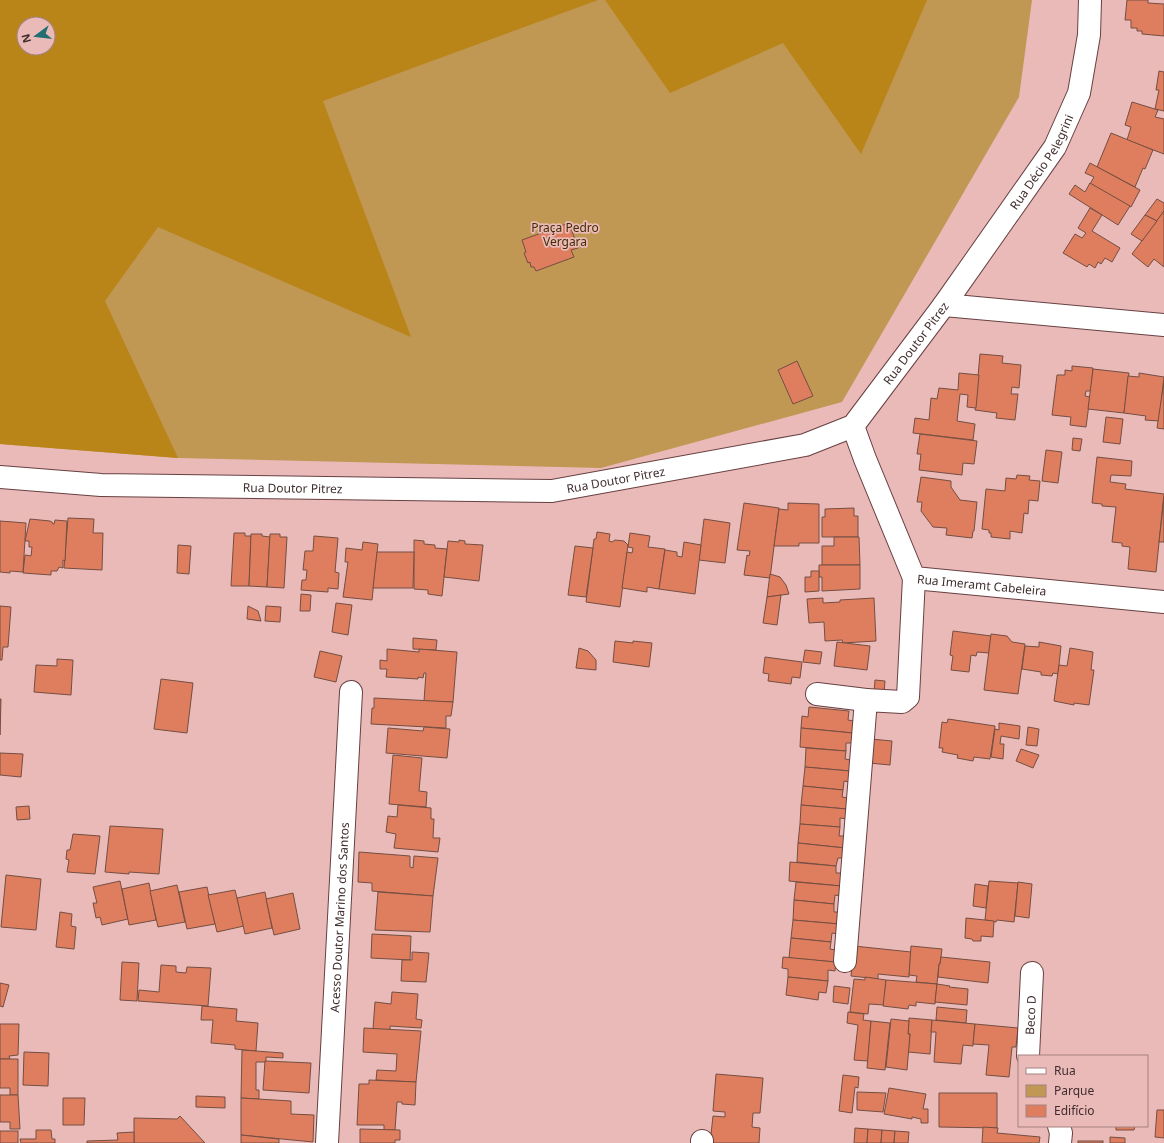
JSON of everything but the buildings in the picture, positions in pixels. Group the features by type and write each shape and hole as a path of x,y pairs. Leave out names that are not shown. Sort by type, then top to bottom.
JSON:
{"street":[{"name":"Rua Décio Pelegrini","path":"944,305 1055,146 1079,94 1089,35 1090,0"},
{"name":"Rua Doutor Pitrez","path":"0,477 101,485 552,491 805,445 853,426 944,305 1164,325"},
{"name":"Rua Imeramt Cabeleira","path":"853,426 914,578 1164,602"},
{"path":"817,694 896,702 902,702 908,697 914,578"},
{"name":"Acesso Doutor Marino dos Santos","path":"328,1143 351,692"},
{"path":"845,961 866,700"},
{"name":"Beco D","path":"1028,1055 1032,973"},
{"path":"1059,1127 1061,1133 1060,1143"}],"green space":[{"name":"Praça Pedro Vergara","path":"0,0 1032,0 1019,97 842,402 601,468 178,458 0,444"}],"shaded area":[{"path":"0,0 598,0 323,101 411,337 158,227 105,301 178,458 0,444"},
{"path":"605,0 927,0 861,154 783,43 670,93"}]}
